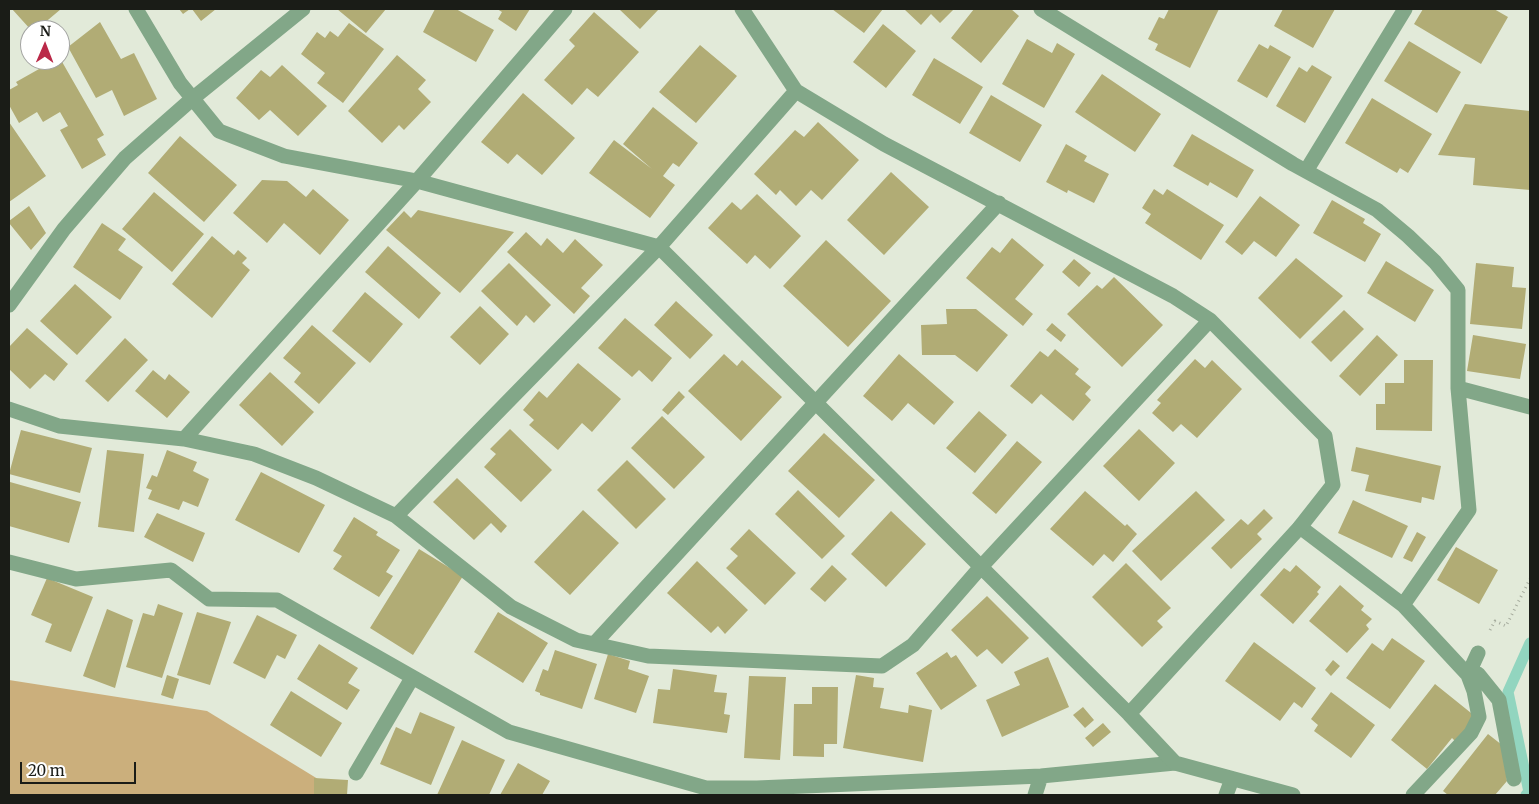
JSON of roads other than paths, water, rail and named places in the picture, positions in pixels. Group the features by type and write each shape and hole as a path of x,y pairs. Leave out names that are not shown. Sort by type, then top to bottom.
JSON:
{"street":[{"path":"136,9 180,83 219,131 284,156 417,181 659,246 980,568 1129,714 1175,763"},
{"path":"9,306 64,229 125,158 192,99 303,9"},
{"path":"184,439 417,181 565,9"},
{"path":"742,9 796,91 884,144 1173,296 1210,320 1325,436 1333,485 1300,527 1129,714"},
{"path":"1042,9 1306,170 1377,210 1435,262 1458,290 1458,388 1469,510 1403,605"},
{"path":"1306,170 1405,9"},
{"path":"396,516 659,246 796,91"},
{"path":"594,644 998,203"},
{"path":"9,409 59,426 184,439 254,454 316,478 396,516 511,607 576,640 648,656 882,666 913,645 980,568 1210,320"},
{"path":"1458,388 1530,407"},
{"path":"1300,527 1403,605 1468,675 1474,691 1479,717 1471,733 1412,795"},
{"path":"9,562 76,579 171,570 209,599 278,600 509,732 706,788 757,788 1041,776 1175,763 1293,795"},
{"path":"1468,675 1478,653"},
{"path":"1468,675 1478,674 1498,700 1514,779"},
{"path":"356,773 412,678"},
{"path":"1035,795 1041,776"},
{"path":"1226,795 1232,779"}],"waterway":[{"path":"1526,795 1529,792 1508,692 1530,643"}]}
